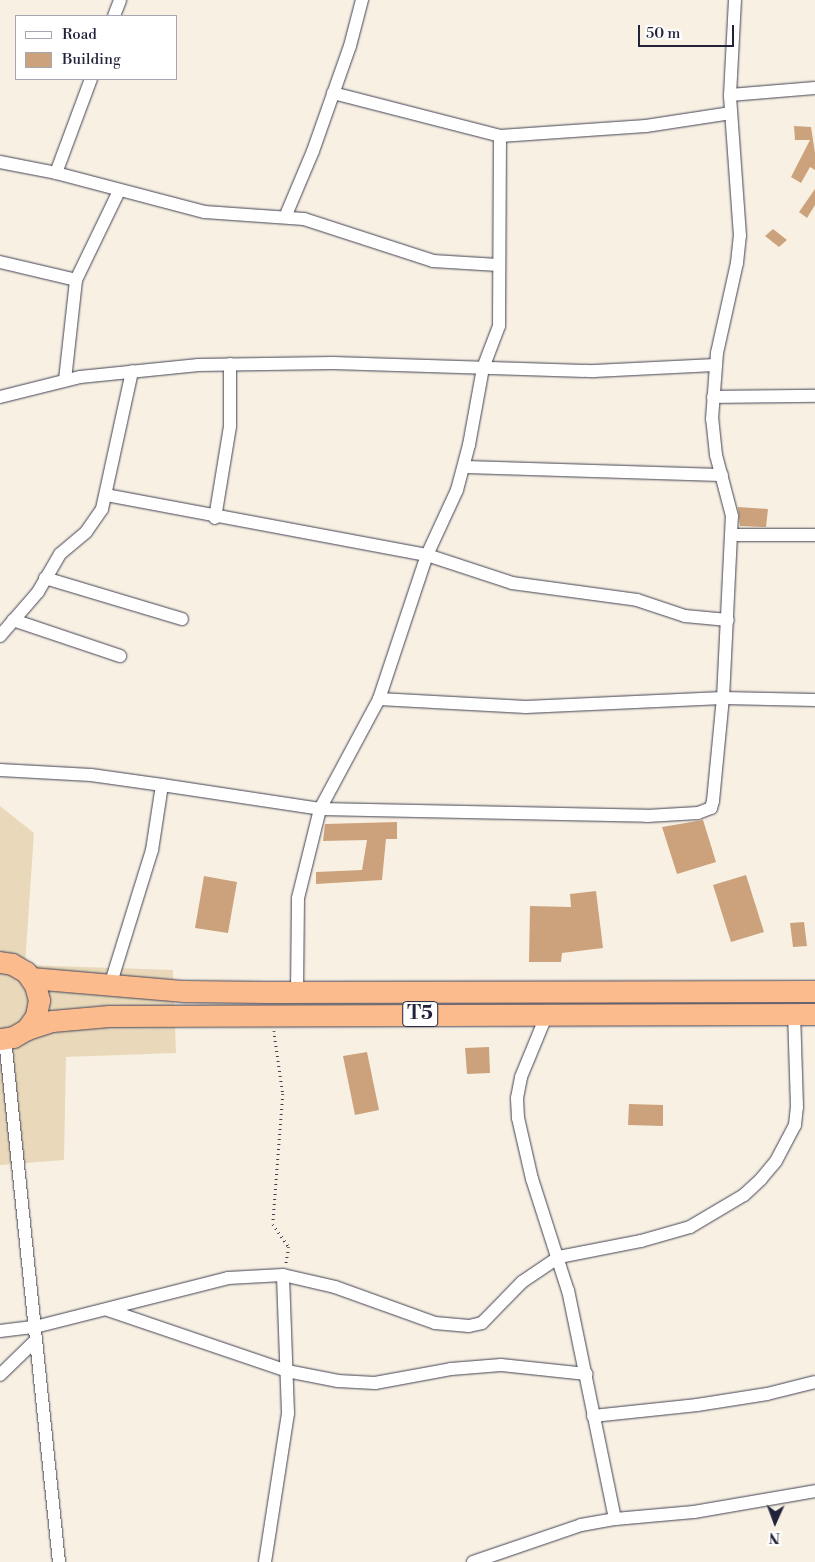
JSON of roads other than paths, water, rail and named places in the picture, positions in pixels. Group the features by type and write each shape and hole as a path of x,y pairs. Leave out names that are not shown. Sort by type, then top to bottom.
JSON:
{"highway":[{"name":"T5","path":"0,962 19,967 31,978 110,986 297,993 815,991"},
{"path":"27,1029 38,1008 38,991 31,978"},
{"name":"T5","path":"3,1039 52,1021 101,1016 271,1014 815,1014"}],"street":[{"path":"114,15 120,0"},
{"path":"286,215 334,93 362,0"},
{"path":"0,770 91,775 320,809 647,816 706,812 714,801 716,784 733,535 732,516 714,438 713,397 715,365 740,243 730,95 735,0"},
{"path":"56,173 91,80"},
{"path":"730,95 815,88"},
{"path":"334,93 500,136 646,126 731,113"},
{"path":"297,993 298,898 320,809 379,699 427,555 464,467 483,368 498,326 500,136"},
{"path":"0,162 56,173 119,191 226,215 286,215 433,261 498,265"},
{"path":"65,380 76,280 119,191"},
{"path":"0,262 76,280"},
{"path":"0,397 65,380 132,371 230,364 333,363 594,371 715,365"},
{"path":"214,518 230,426 230,364"},
{"path":"0,636 38,592 60,554 95,521 106,495 132,371"},
{"path":"713,397 815,396"},
{"path":"464,467 722,475"},
{"path":"106,495 214,518 294,529 427,555 512,583 637,600 685,616 728,620"},
{"path":"733,535 815,535"},
{"path":"45,578 182,619"},
{"path":"13,620 120,656"},
{"path":"379,699 526,707 723,698 815,700"},
{"path":"110,986 152,850 162,785"},
{"path":"547,1014 521,1077 517,1098 521,1136 532,1179 559,1257 587,1374 593,1416 615,1519"},
{"path":"0,1331 35,1334 107,1310 228,1278 283,1276 335,1288 416,1318 469,1326 490,1318 522,1282 559,1257 641,1241 690,1228 744,1195 761,1179 789,1140 795,1125 798,1107 794,1014"},
{"path":"3,1039 59,1562"},
{"path":"266,1562 286,1441 287,1370 283,1276"},
{"path":"107,1310 287,1370 338,1381 375,1383 451,1369 501,1365 587,1374"},
{"path":"0,1375 35,1334"},
{"path":"593,1416 767,1394 815,1382"},
{"path":"472,1562 581,1525 615,1519 694,1512 815,1491"}]}
